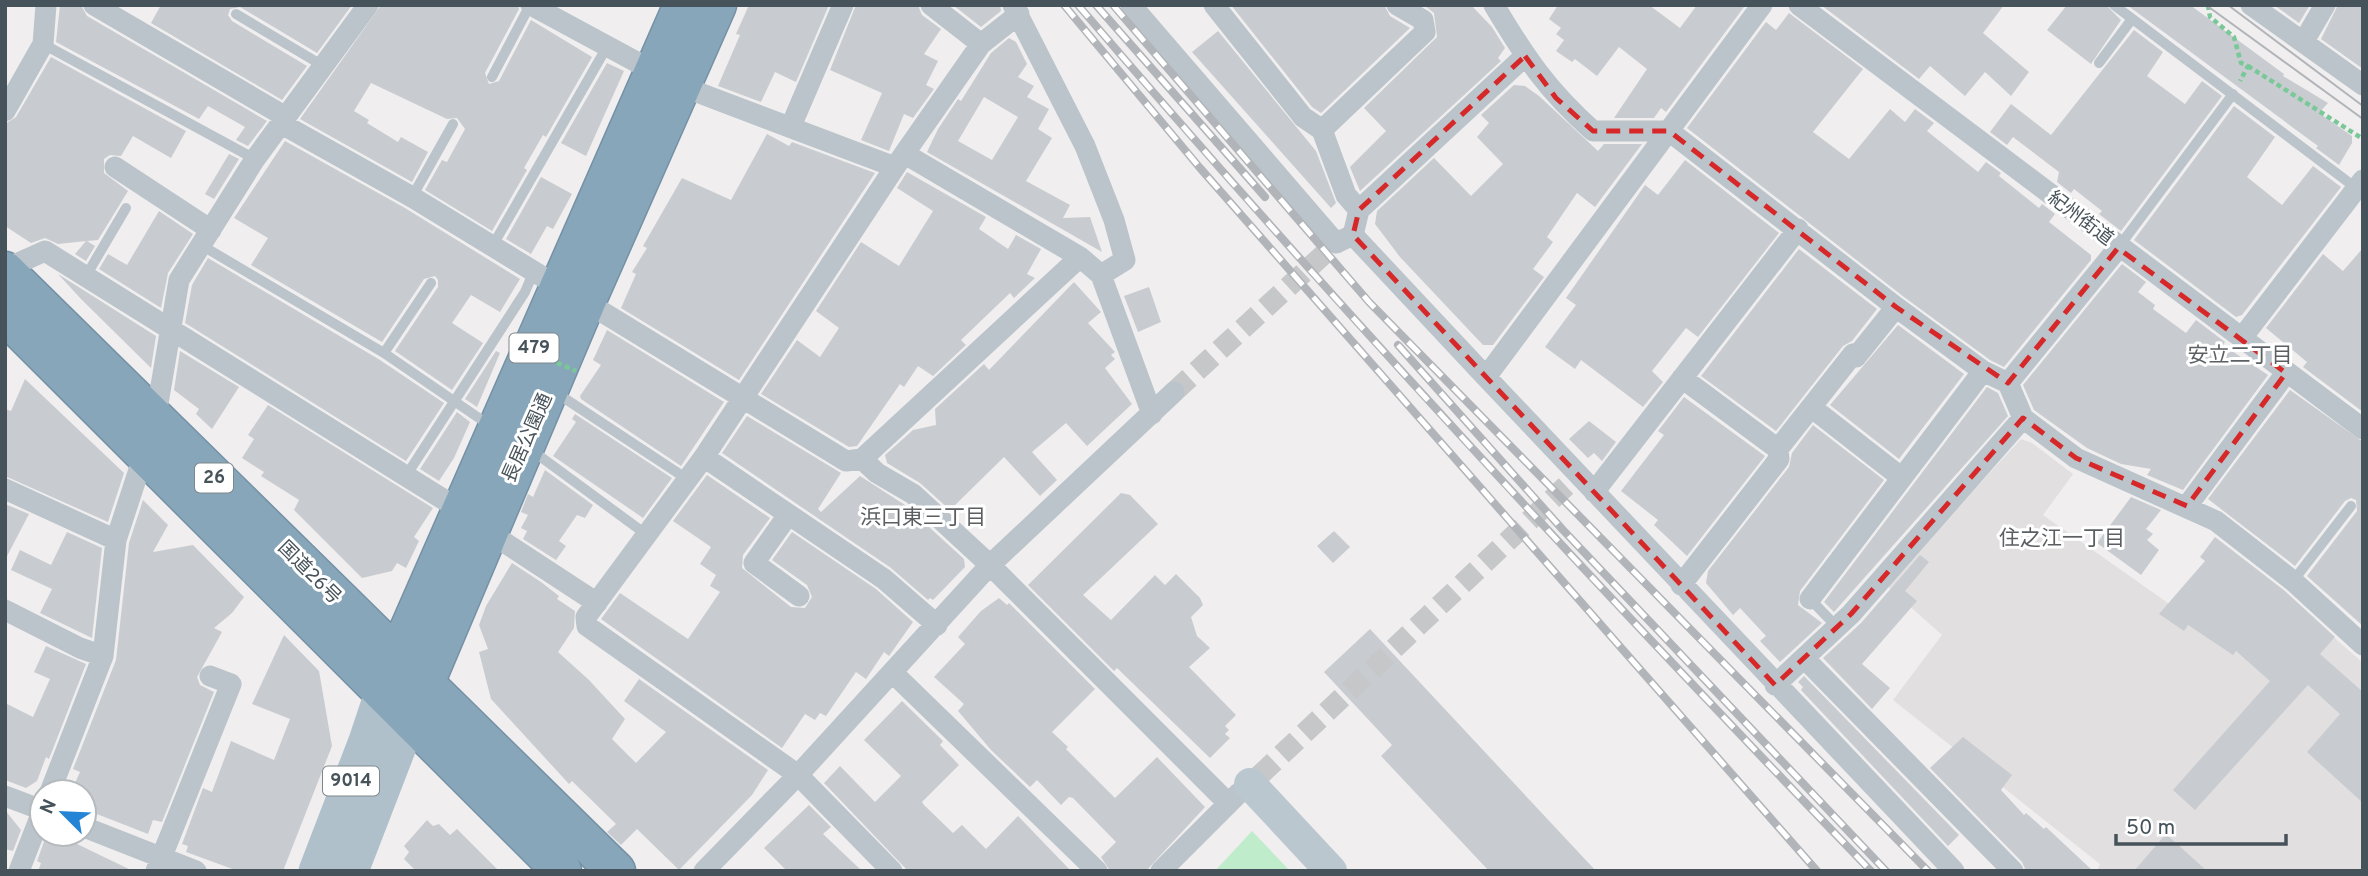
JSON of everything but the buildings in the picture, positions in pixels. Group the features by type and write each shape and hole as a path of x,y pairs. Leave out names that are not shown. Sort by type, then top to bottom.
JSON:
{"highway":[{"name":"長居公園通","path":"667,79 683,5"},
{"name":"長居公園通","path":"404,687 511,438 560,287 667,79 717,5"},
{"name":"国道26号","path":"5,270 150,438"},
{"name":"長居公園通","path":"511,438 563,380 560,287"},
{"name":"国道26号","path":"5,315 150,438 404,687 616,871"},
{"name":"国道26号","path":"404,687 562,871"}],"main road":[{"name":"9014","path":"316,871 366,741 404,687"},
{"name":"9014","path":"351,871 404,687"}],"street":[{"path":"5,111 43,44 46,5"},
{"path":"94,5 846,461 862,458 1080,257"},
{"path":"55,778 103,656 116,540 150,438 179,280 255,159 368,5"},
{"path":"531,5 667,79 790,125 900,160 1080,257 1101,275 1152,414"},
{"path":"790,125 843,5"},
{"path":"931,5 981,44"},
{"path":"1131,5 1336,243 1353,235"},
{"path":"1214,5 1303,117 1322,130 1346,195 1359,209"},
{"path":"1322,130 1425,32 1423,20 1397,5"},
{"path":"1494,5 1525,56 1556,98 1593,131 1670,131 1896,307 1983,371 2008,383 2023,418 2076,458 2216,521 2293,581 2362,644"},
{"path":"1486,377 1762,5"},
{"name":"紀州街道","path":"1799,5 2118,248 2363,429"},
{"path":"2251,5 2363,85"},
{"path":"2304,41 2325,5"},
{"path":"892,871 798,775 587,626 586,617 704,457 900,160 981,44 1016,10 1085,145 1114,220 1125,260 1101,275"},
{"path":"1353,235 1359,209 1525,56"},
{"path":"115,167 206,238"},
{"path":"2241,339 2360,185"},
{"path":"1594,492 1798,229"},
{"path":"1353,235 1486,377 1572,481 1594,492 1954,871"},
{"path":"2008,383 2118,248"},
{"path":"5,270 45,251 406,477 597,603"},
{"path":"1682,584 1779,459 1778,449 1853,354 1856,357 1896,307"},
{"path":"1810,599 1983,371"},
{"path":"2187,506 2286,373"},
{"path":"1682,378 1778,449"},
{"path":"704,871 798,775 990,565 1174,392"},
{"path":"1811,407 1902,478"},
{"path":"1775,685 1837,627 2023,418"},
{"path":"704,457 884,579 937,625"},
{"path":"862,458 877,473 913,494 990,565 1246,788 1331,871"},
{"path":"5,489 116,540"},
{"path":"788,515 754,564 799,596"},
{"path":"5,610 80,648 103,656"},
{"path":"1804,658 2013,871"},
{"path":"893,673 1097,871"},
{"path":"159,864 231,684 210,676"},
{"path":"1161,871 1246,788"},
{"path":"5,796 28,805"},
{"path":"98,834 159,864 196,871"},
{"path":"19,871 28,848"}],"lane":[{"path":"492,77 531,5"},
{"path":"2114,5 2360,185"},
{"path":"236,14 325,66"},
{"path":"2099,63 2132,19"},
{"path":"43,44 255,159"},
{"path":"493,245 608,45"},
{"path":"2118,248 2233,94"},
{"path":"412,197 453,124"},
{"path":"86,276 125,208"},
{"path":"206,238 511,438 647,535"},
{"path":"384,353 431,283"},
{"path":"406,477 526,292 560,287"},
{"path":"563,380 687,480"},
{"path":"2293,581 2351,506"},
{"path":"1810,599 1837,627"}],"path":[{"path":"2208,5 2210,17 2234,37 2241,63 2363,139"},
{"path":"2233,94 2246,64"},
{"path":"518,346 563,380"}],"highlighted area":[{"path":"1525,56 1556,98 1593,131 1669,131 1896,307 2008,383 2118,248 2286,373 2187,506 2076,458 2023,418 1851,614 1775,685 1353,235 1359,210"}],"shaded area":[{"path":"2021,439 2032,443 2073,474 2043,515 2253,663 2303,610 2363,663 2363,871 2097,871 2100,864 1893,700 1942,635 1886,585"}],"green space":[{"path":"1252,831 1290,871 1215,871"}],"tunnel":[{"path":"1174,392 1336,243"},
{"path":"1259,776 1566,486"}],"tram line":[{"path":"2206,5 2363,119"},
{"path":"2228,5 2363,106"}],"railway":[{"path":"1064,5 1200,168 1817,871"},
{"path":"1078,5 1369,336 1668,659 1871,871"},
{"path":"1096,5 1265,197"},
{"path":"1113,5 1369,302 1928,871"},
{"path":"1398,345 1563,530 1886,871"}],"district":[{"name":"安立二丁目","path":"2240,356"},
{"name":"浜口東三丁目","path":"923,518"},
{"name":"住之江一丁目","path":"2062,539"}]}
